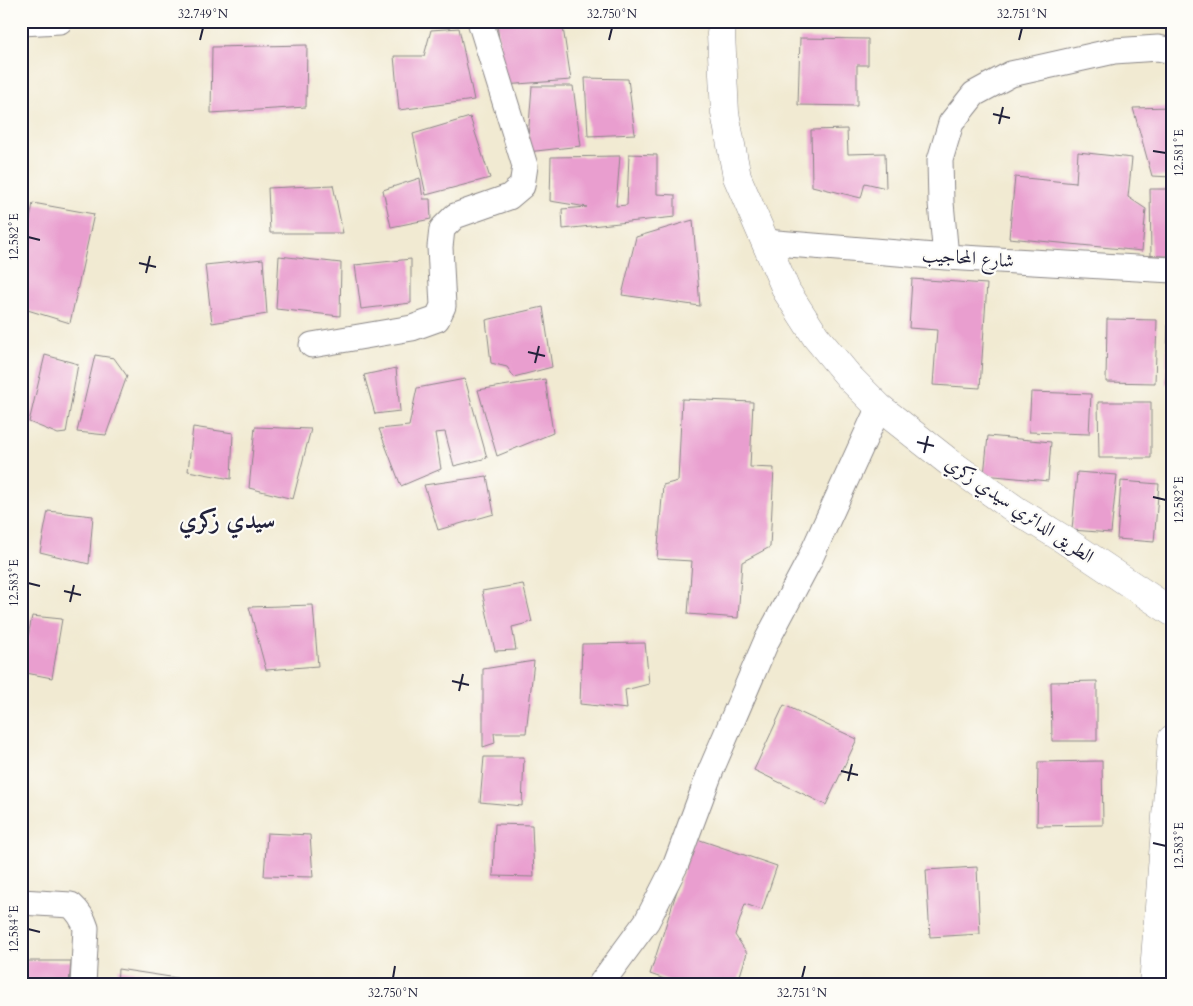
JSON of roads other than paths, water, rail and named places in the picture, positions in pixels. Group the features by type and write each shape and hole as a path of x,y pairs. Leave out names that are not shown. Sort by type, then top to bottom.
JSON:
{"street":[{"path":"21,23 60,21"},
{"path":"312,346 412,328 437,320 444,306 440,247 442,229 454,216 509,197 522,186 525,166 480,21"},
{"name":"الطريق الدائري سيدي زكري","path":"723,21 721,34 725,113 738,177 787,292 816,337 850,378 879,407 949,462 1016,510 1172,612"},
{"path":"946,256 941,203 940,160 951,123 974,94 1011,74 1114,51 1158,48 1172,51"},
{"name":"شارع المحاجيب","path":"766,242 946,256 1172,270"},
{"path":"611,982 647,921 676,864 711,770 766,642 808,563 879,407"},
{"path":"1153,985 1172,738"},
{"path":"21,902 71,905 84,919 86,928 83,985"}],"district":[{"name":"سيدي زكري","path":"227,520"}]}
